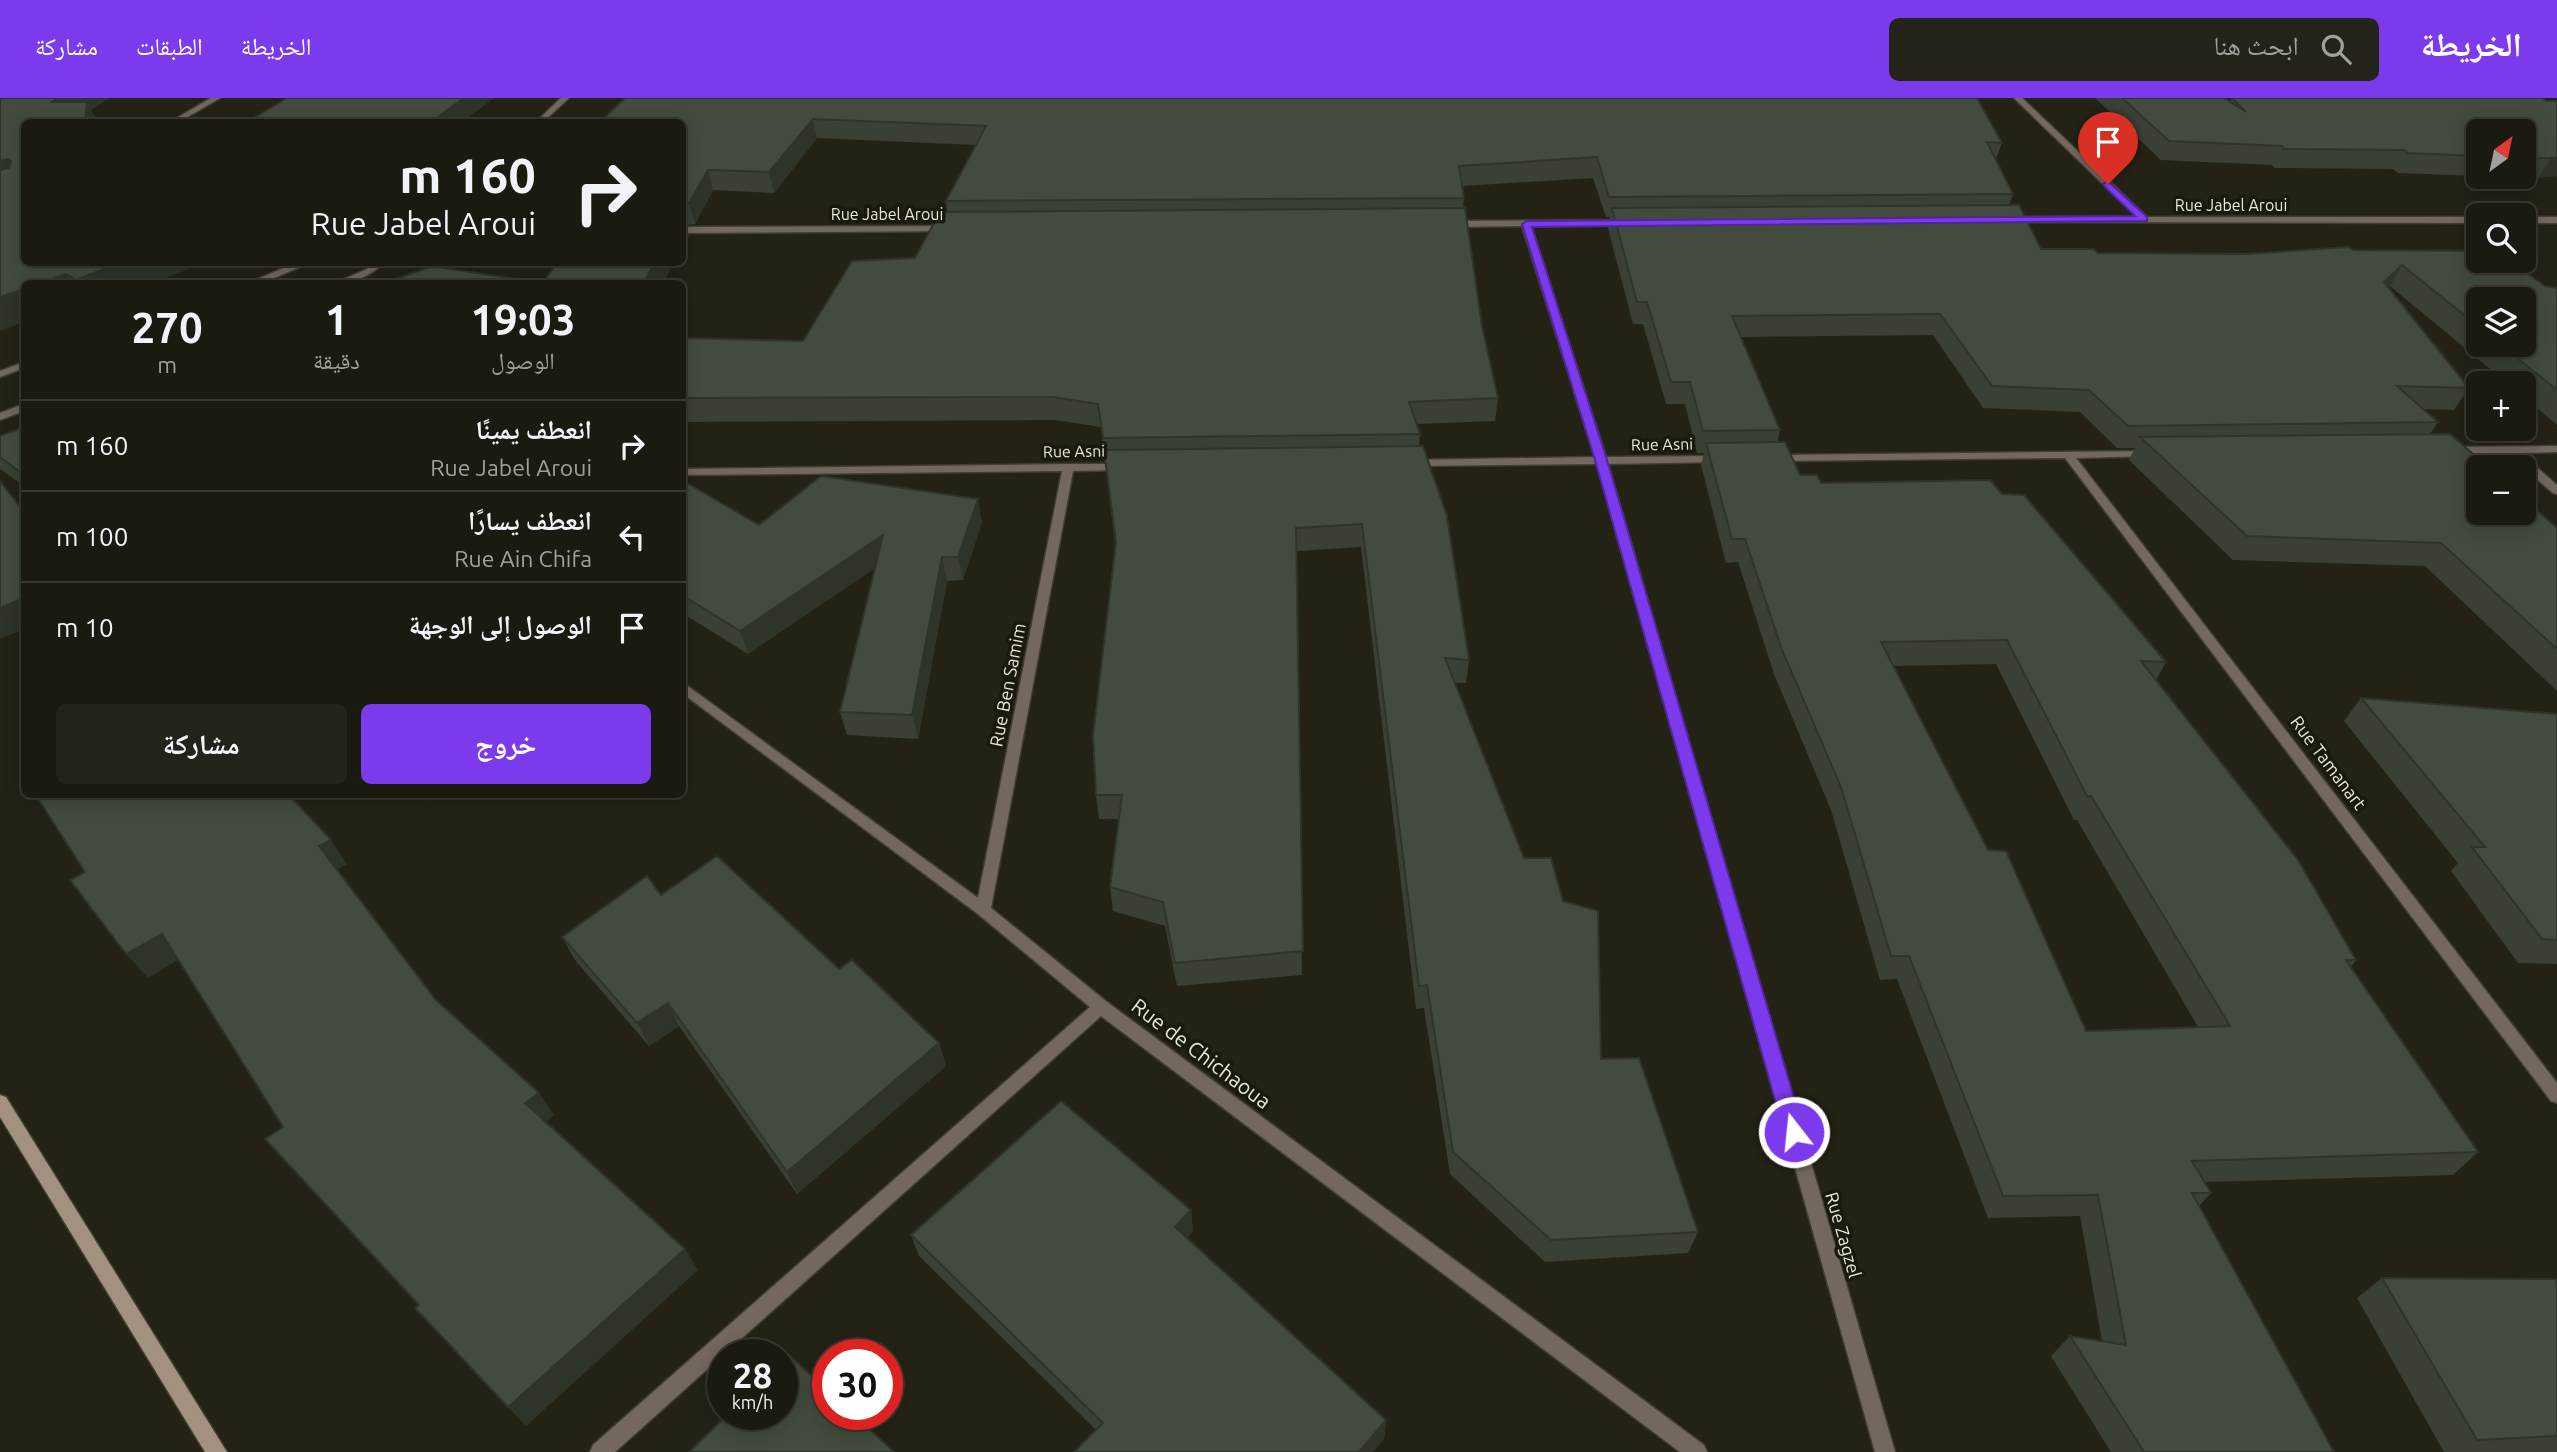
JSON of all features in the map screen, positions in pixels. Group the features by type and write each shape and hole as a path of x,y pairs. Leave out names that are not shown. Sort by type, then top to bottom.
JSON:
{"main road":[{"path":"0,1102 217,1452"}],"street":[{"path":"179,119 216,98"},
{"path":"542,119 565,98"},
{"path":"2018,98 2144,219"},
{"name":"Rue Jabel Aroui","path":"1993,220 2466,220"},
{"path":"2536,220 2557,220"},
{"path":"1443,224 1636,223"},
{"name":"Rue Zagzel","path":"1527,224 1601,460 1885,1452"},
{"name":"Rue Jabel Aroui","path":"686,230 959,228"},
{"path":"261,280 297,266"},
{"path":"347,280 376,266"},
{"path":"0,374 21,366"},
{"path":"0,417 21,408"},
{"path":"2509,449 2557,491"},
{"path":"2434,450 2557,449"},
{"path":"1766,458 2163,454"},
{"name":"Rue Tamanart","path":"2068,455 2550,1077 2557,1096"},
{"name":"Rue Asni","path":"1397,463 1725,459"},
{"name":"Rue Asni","path":"686,472 1137,466"},
{"name":"Rue Ben Samim","path":"983,910 1068,467"},
{"name":"Rue de Chichaoua","path":"686,689 983,910 1101,1007 1697,1452"},
{"path":"600,1452 1101,1007"}],"building":[{"path":"0,98 58,98 52,102 87,102 85,119 21,119 21,266 112,266 76,280 66,274 50,280 21,280 21,290 0,297 0,170 9,168 11,161 0,161"},
{"path":"287,98 464,98 435,119 252,119"},
{"path":"625,98 1977,98 2002,143 1987,142 2013,194 1609,197 1597,157 1459,166 1464,198 946,201 986,126 813,119 769,172 708,170 689,203 686,203 686,119 603,119"},
{"path":"2122,98 2224,98 2246,112 2232,98 2542,98 2557,101 2557,158 2536,158 2536,119 2466,119 2466,155 2408,153 2404,150 2284,149 2282,146 2169,141"},
{"path":"2019,205 2041,249 2093,249 2098,253 2246,254 2349,247 2353,250 2466,251 2466,273 2527,273 2545,286 2557,288 2557,390 2516,357 2536,357 2536,287 2466,287 2466,316 2402,265 2384,282 2466,384 2466,388 2397,386 2438,422 2128,426 2089,390 1992,386 1940,314 1732,316 1780,430 1703,431 1690,382 1671,382 1647,302 1637,302 1612,208"},
{"path":"1465,208 1482,326 1498,398 1409,402 1420,434 1103,438 1098,404 1053,397 686,398 686,338 803,341 852,261 915,258 940,212"},
{"path":"432,266 523,280 393,280"},
{"path":"554,266 653,266 645,280 545,280"},
{"path":"21,428 21,473 0,457 0,436"},
{"path":"2450,434 2474,455 2466,455 2466,525 2536,525 2536,510 2557,528 2557,649 2441,543 2247,536 2140,437"},
{"path":"1785,442 1800,475 1817,475 1821,483 1990,480 2002,494 2024,495 2166,662 2141,661 2298,860 2356,960 2346,960 2478,1152 2192,1161 2211,1193 2192,1193 2334,1452 2144,1452 2070,1336 2126,1345 2098,1195 2003,1196 1909,956 1891,956 1841,787 1782,650 1745,539 1732,539 1706,443","holes":["2007,640 2087,796 2091,796 2230,1026 2086,1031 2006,851 1988,850 1881,642"]},
{"path":"1423,446 1447,516 1469,660 1445,658 1524,858 1551,858 1563,901 1598,911 1601,1059 1639,1058 1698,1232 1551,1240 1453,1152 1427,985 1419,986 1362,524 1296,528 1303,951 1175,963 1163,902 1110,887 1122,795 1096,795 1093,735 1116,542 1104,450"},
{"path":"821,476 978,499 958,557 942,557 912,715 840,712 883,535 740,631 686,597 686,482 759,525"},
{"path":"0,481 21,508 21,599 0,608"},
{"path":"2361,698 2557,714 2557,940 2542,939 2472,847 2485,847"},
{"path":"38,798 292,798 331,840 319,846 436,1000 539,1093 525,1103 685,1249 508,1407 415,1308 419,1305 265,1139 283,1127 162,934 126,954 70,880 85,872"},
{"path":"717,856 839,969 852,960 939,1043 787,1172 668,1003 637,1023 562,937 647,876 661,895"},
{"path":"1061,1101 1191,1210 1175,1227 1386,1420 1359,1452 1074,1452 1103,1423 911,1235"},
{"path":"2382,1278 2555,1279 2557,1436 2477,1440"},
{"path":"798,1363 812,1376 812,1430 870,1430 894,1452 689,1452 712,1430 798,1430"}],"route":[{"path":"1794,1132 1601,460 1527,224 2144,219 2108,184"}]}
